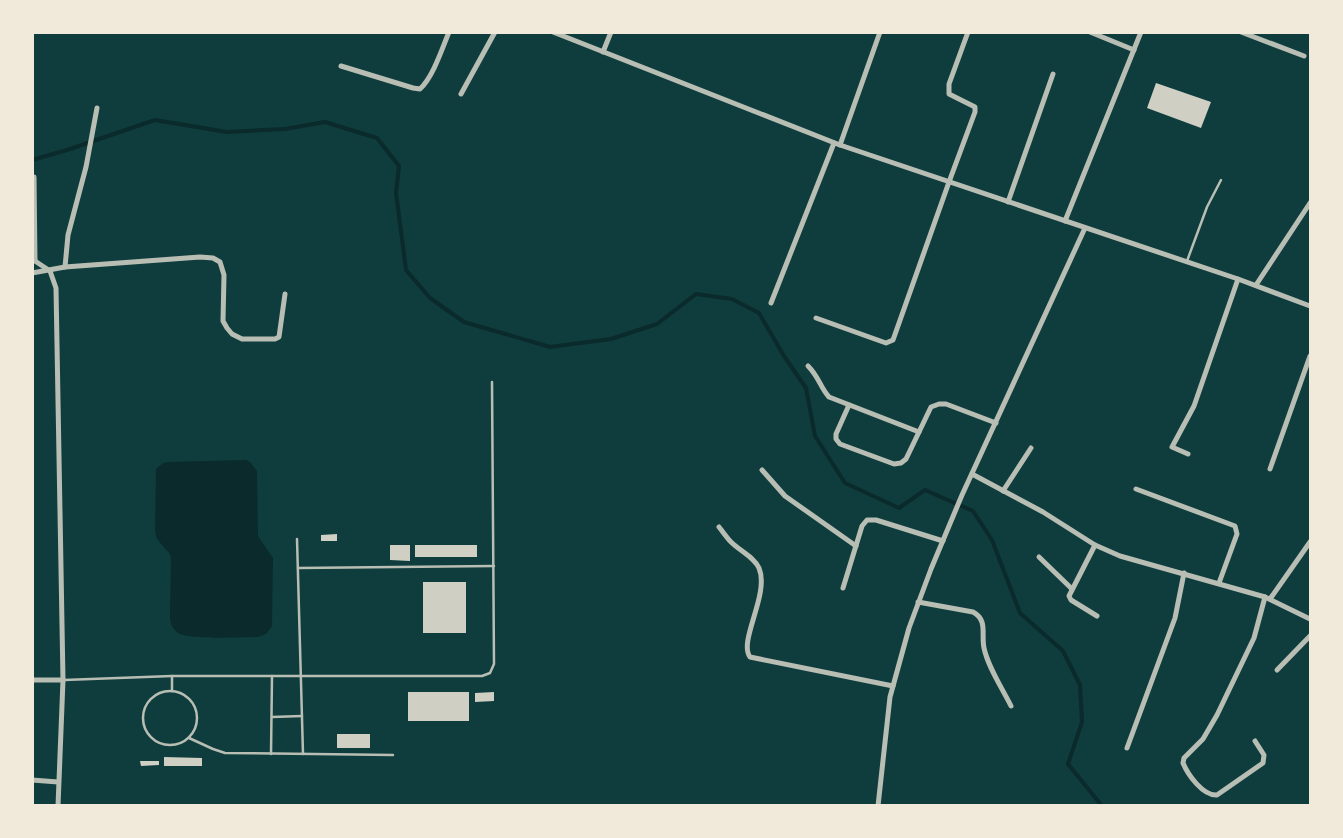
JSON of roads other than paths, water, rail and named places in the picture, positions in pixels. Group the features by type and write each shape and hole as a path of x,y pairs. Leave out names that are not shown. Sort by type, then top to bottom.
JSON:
{"street":[{"path":"341,66 420,89 430,75 449,32"},
{"path":"461,94 495,32"},
{"path":"553,32 840,145 1256,285 1310,306"},
{"path":"603,52 611,32"},
{"path":"840,145 880,32"},
{"path":"816,318 886,343 893,340 976,112 975,107 948,92 949,84 968,32"},
{"path":"1090,32 1134,50"},
{"path":"1065,221 1141,32"},
{"path":"1241,32 1304,56"},
{"path":"1008,202 1053,74"},
{"path":"65,267 68,235 89,150 97,108"},
{"path":"771,303 834,142"},
{"path":"34,177 34,260 50,271 56,288 63,680 58,806"},
{"path":"1256,285 1310,203"},
{"path":"878,806 890,697 918,602 962,495 1085,228"},
{"path":"32,273 65,267 200,257 213,258 220,262 224,274 223,321 232,334 242,339 275,339 279,337 285,294"},
{"path":"1188,454 1172,447 1194,406 1238,279"},
{"path":"1270,469 1310,356"},
{"path":"808,366 816,374 829,397 919,432"},
{"path":"848,405 836,434 836,439 840,444 894,464 901,463 906,459 931,407 946,404 996,423"},
{"path":"1003,491 1031,448"},
{"path":"762,470 785,496 856,546"},
{"path":"972,474 1043,512 1095,545 1120,556 1268,598 1310,620"},
{"path":"1136,489 1235,526 1237,534 1219,584"},
{"path":"843,588 862,526 867,520 876,520 943,541"},
{"path":"719,527 732,542 757,563 760,570 762,588 747,640 747,653 750,657 893,686"},
{"path":"1255,741 1264,755 1263,763 1217,795 1210,795 1200,786 1183,763 1184,758 1203,738 1226,698 1254,638 1268,598 1310,542"},
{"path":"1095,545 1069,595 1070,599 1097,616"},
{"path":"1039,557 1072,589"},
{"path":"1127,748 1175,618 1184,574"},
{"path":"918,602 978,614 982,620 986,655 1011,706"},
{"path":"1277,670 1310,636"},
{"path":"32,680 63,680"},
{"path":"32,780 58,782"}],"lane":[{"path":"1186,262 1207,207 1221,180"},
{"path":"63,680 172,676 482,676 490,673 494,664 492,382"},
{"path":"297,540 303,754"},
{"path":"298,568 494,566"},
{"path":"172,676 172,691"},
{"path":"272,676 272,754"},
{"path":"172,691 188,698 194,705 197,713 197,722 189,738 182,743 164,745 149,735 145,728 144,710 148,702 155,696 163,692 172,691"},
{"path":"272,717 302,716"},
{"path":"189,738 219,751 272,754 393,755"}],"water":[{"path":"246,460 257,471 258,536 273,558 272,626 266,634 258,637 193,637 178,633 172,627 170,619 171,558 170,554 157,539 155,531 156,469 163,463 168,462"}],"waterway":[{"path":"32,160 155,120 227,132 285,129 325,122 377,138 399,166 396,193 406,270 430,298 464,322 550,347 611,339 657,324 696,294 732,299 759,313 784,356 806,388 815,436 845,483 899,508 925,490 973,511 992,540 1020,613 1063,651 1080,685 1082,722 1068,764 1102,806"}]}
